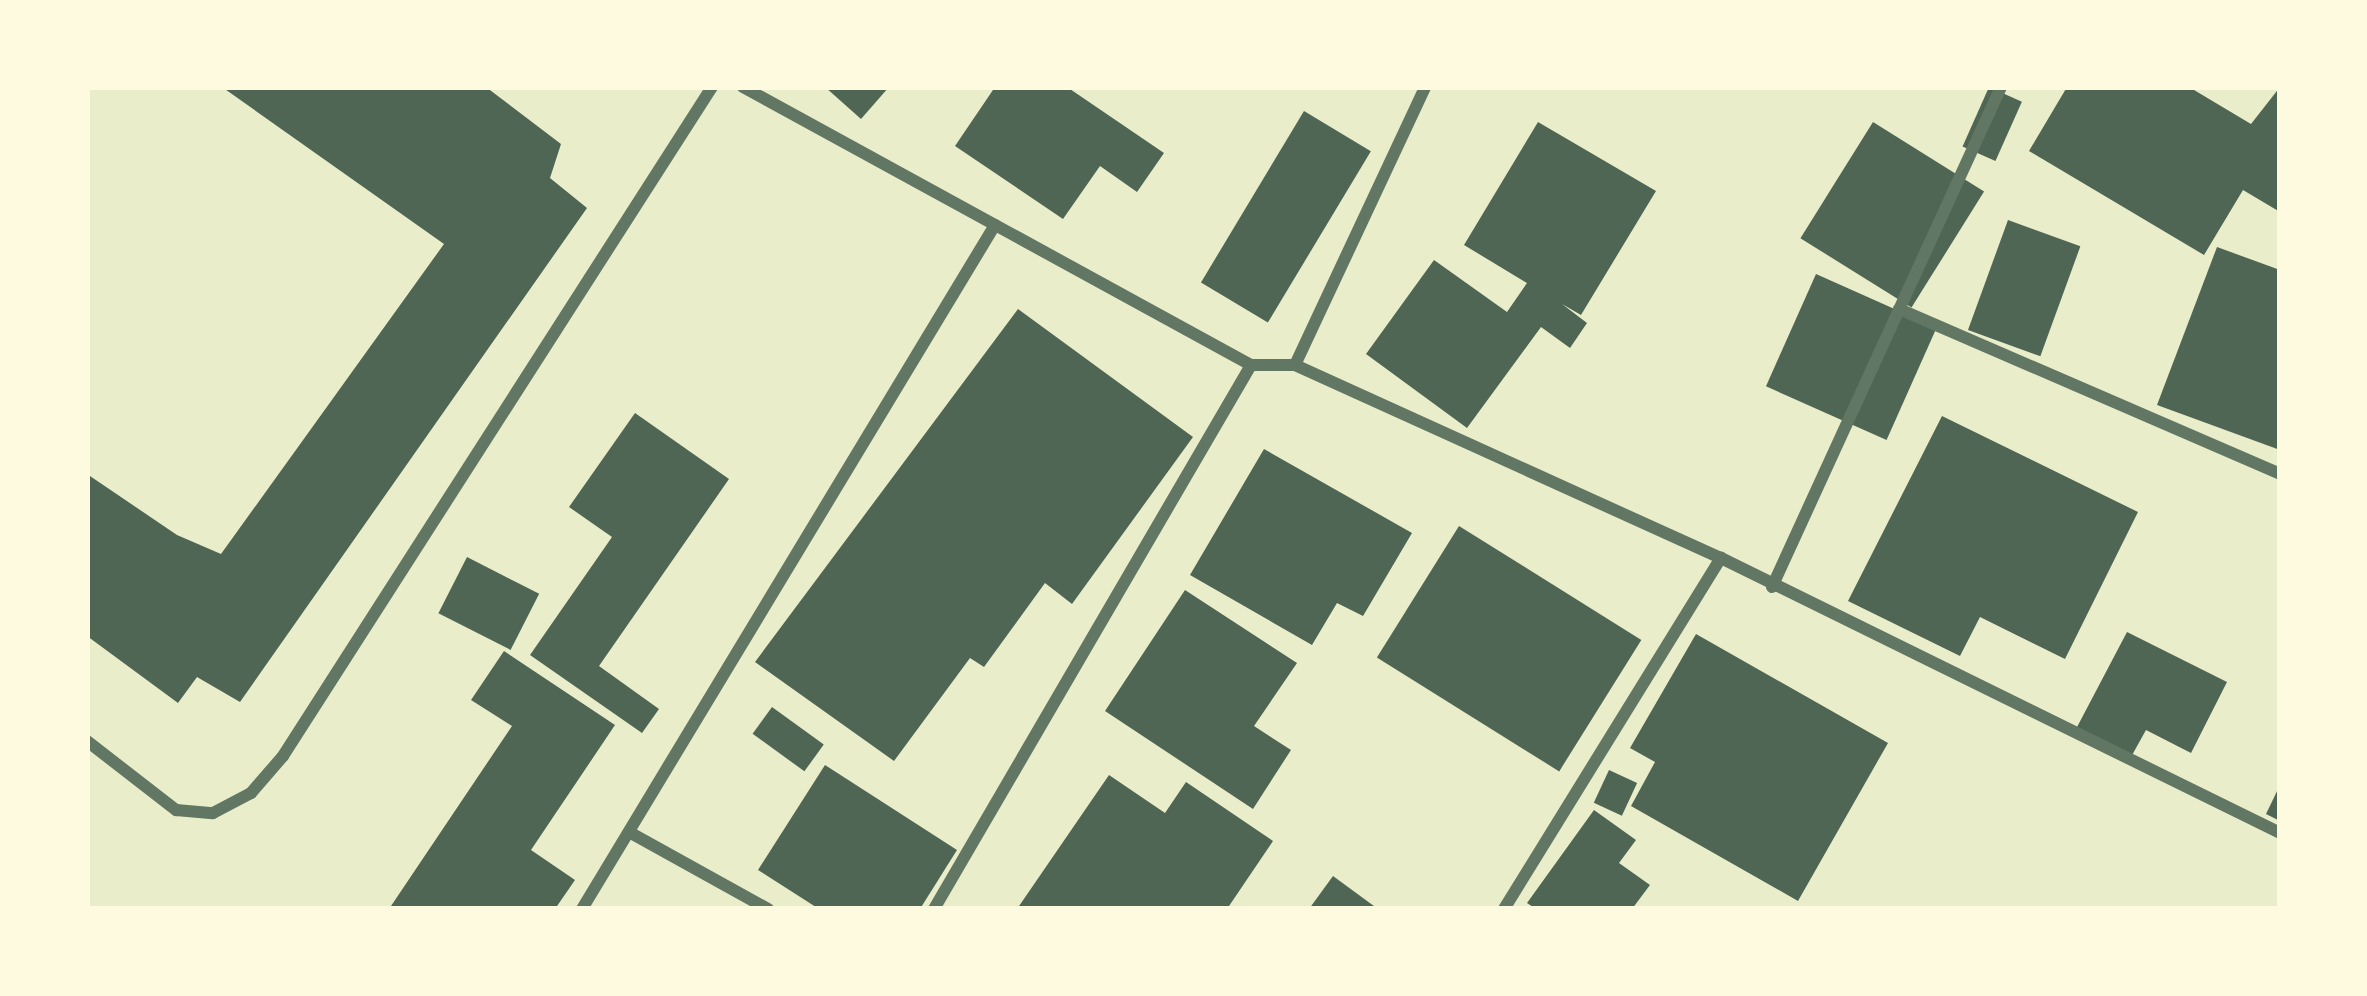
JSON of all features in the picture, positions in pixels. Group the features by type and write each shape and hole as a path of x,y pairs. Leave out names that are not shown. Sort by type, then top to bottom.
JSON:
{"street":[{"path":"87,740 176,810 213,813 250,793 283,755 712,87"},
{"path":"743,87 1251,365 1295,365 1721,558 2280,833"},
{"path":"1295,365 1425,87"},
{"path":"1772,587 2001,87"},
{"path":"583,909 995,225"},
{"path":"1899,309 2280,474"},
{"path":"934,909 1251,365"},
{"path":"1504,909 1721,558"},
{"path":"629,832 768,909"}],"building":[{"path":"222,87 486,87 561,144 550,178 587,208 240,702 197,677 178,703 87,636 87,474 177,535 221,554 444,244"},
{"path":"825,87 889,87 861,119"},
{"path":"995,87 1067,87 1164,153 1137,192 1100,166 1063,219 955,146"},
{"path":"1989,87 2022,102 1995,161 1963,146"},
{"path":"2067,87 2189,87 2251,124 2280,87 2280,212 2243,190 2204,255 2029,151"},
{"path":"1304,111 1371,151 1268,323 1201,282"},
{"path":"1538,122 1656,191 1581,315 1562,304 1587,323 1570,348 1541,327 1467,428 1366,354 1434,260 1507,312 1527,283 1464,245"},
{"path":"1873,122 1984,191 1911,308 1800,238"},
{"path":"2008,220 2080,246 2040,356 1968,330"},
{"path":"2217,247 2280,270 2280,450 2157,405"},
{"path":"1816,274 1937,328 1887,440 1766,386"},
{"path":"1018,309 1193,437 1072,604 1045,583 984,667 970,658 894,761 755,662"},
{"path":"635,413 729,479 599,666 659,709 642,733 530,655 612,537 569,507"},
{"path":"1942,416 2138,512 2065,659 1980,617 1960,656 1848,601"},
{"path":"1264,449 1412,533 1363,616 1337,603 1312,645 1190,575"},
{"path":"1459,526 1641,640 1559,771 1377,657"},
{"path":"467,557 539,594 511,650 438,613"},
{"path":"1185,590 1297,663 1254,726 1291,750 1253,809 1105,711"},
{"path":"2127,632 2227,682 2191,753 2146,730 2131,757 2076,729"},
{"path":"1696,634 1888,743 1798,901 1631,806 1655,762 1630,748"},
{"path":"504,651 615,725 531,850 575,880 555,909 389,909 512,726 471,700"},
{"path":"772,707 824,745 804,771 753,734"},
{"path":"825,765 957,850 920,909 819,909 758,870"},
{"path":"1609,770 1637,783 1622,816 1594,803"},
{"path":"1109,775 1165,813 1186,782 1273,841 1227,909 1017,909"},
{"path":"2280,785 2280,821 2266,814"},
{"path":"1594,810 1636,840 1619,863 1650,885 1632,909 1536,909 1527,903"},
{"path":"1333,876 1378,909 1309,909"}]}
